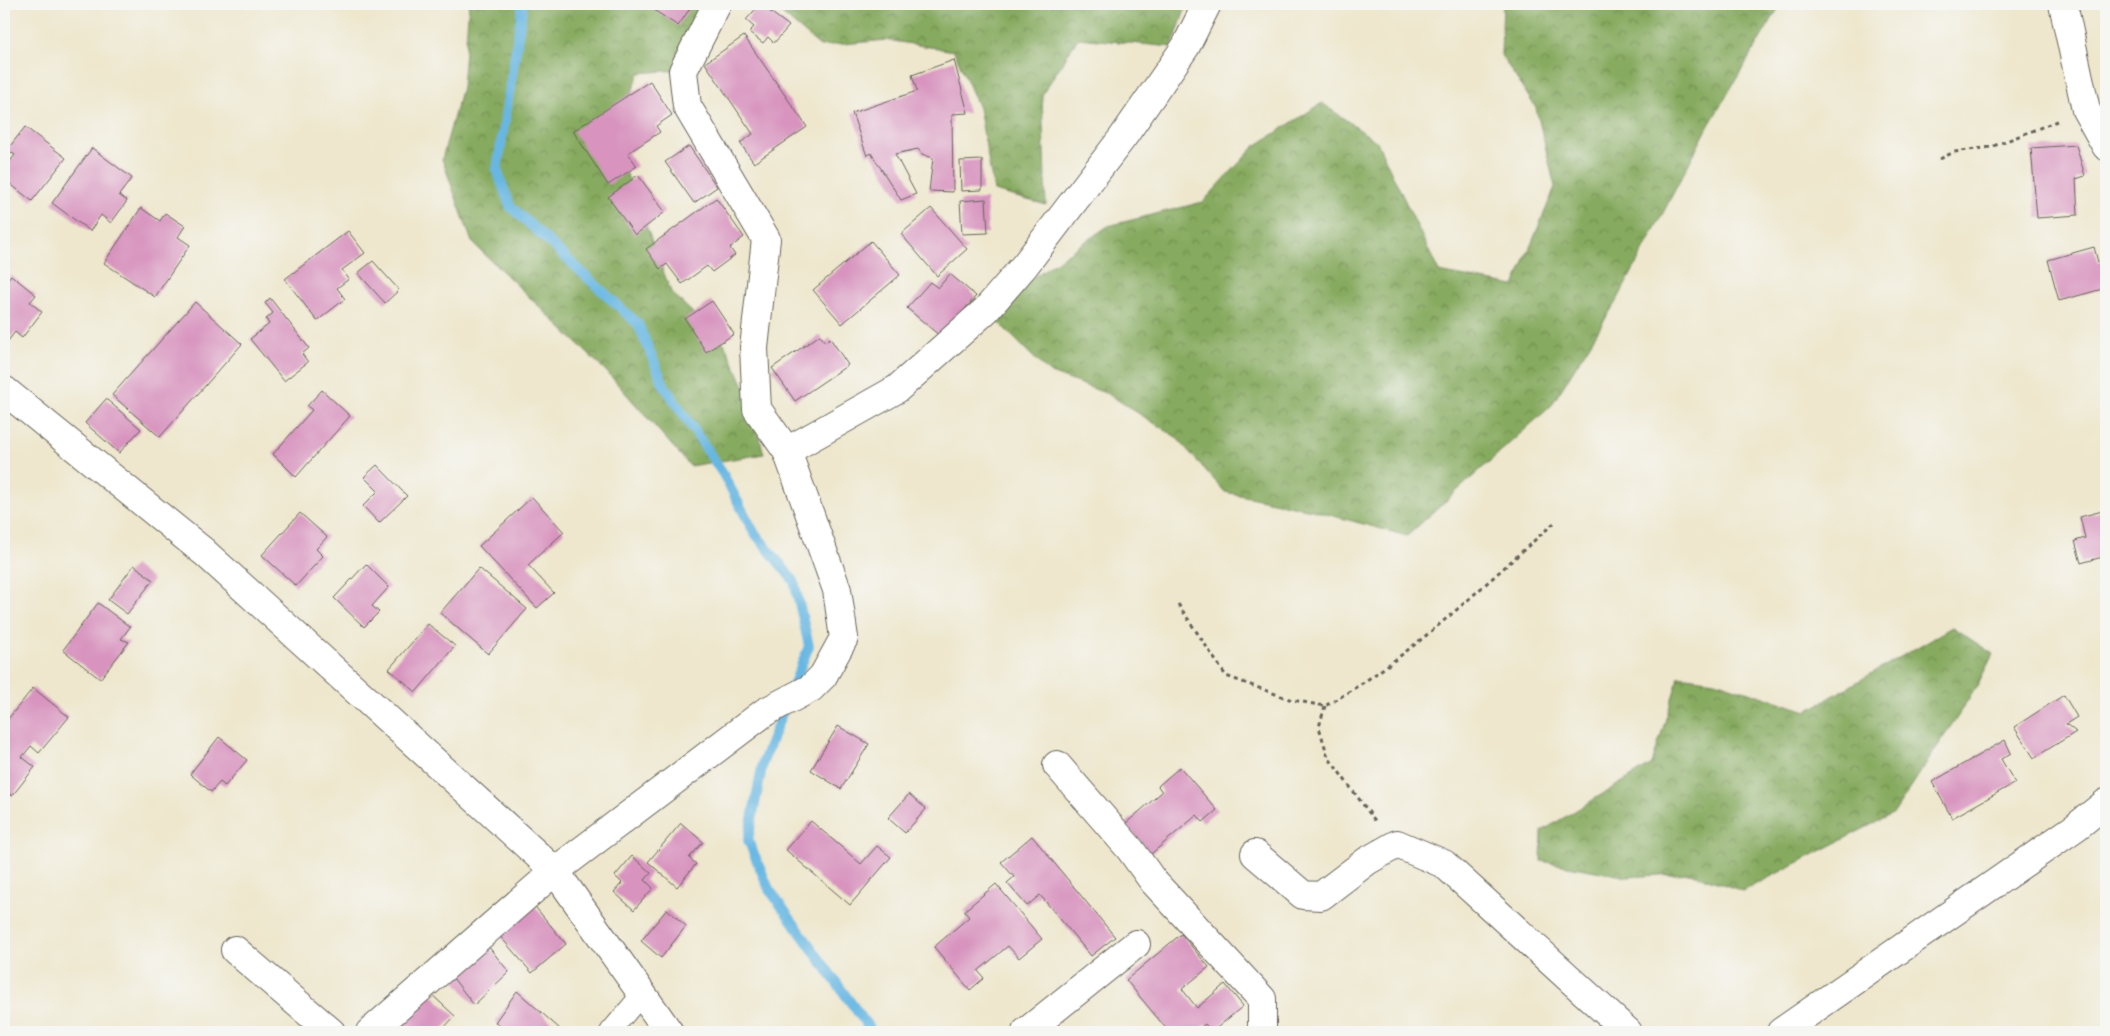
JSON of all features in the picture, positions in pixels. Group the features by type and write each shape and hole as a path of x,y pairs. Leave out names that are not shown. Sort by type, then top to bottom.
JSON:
{"street":[{"path":"370,1032 555,871 765,712 811,688 823,676 844,638 837,590 787,451 757,409 754,348 766,239 687,106 683,71 717,4"},
{"path":"787,451 896,389 986,310 1025,265 1123,137 1186,46 1207,4"},
{"path":"2063,4 2086,110 2106,146"},
{"path":"4,390 204,552 555,871 669,1032"},
{"path":"1057,765 1130,850 1153,881 1262,999 1262,1032"},
{"path":"1781,1032 2076,827 2106,803"},
{"path":"1255,854 1303,895 1322,896 1367,861 1397,844 1444,864 1628,1032"},
{"path":"1026,1032 1136,944"},
{"path":"235,950 331,1032"}],"lane":[{"path":"610,1032 642,994"}],"path":[{"path":"1940,159 1954,152 1991,147 2086,110"},
{"path":"1178,604 1226,676 1292,700 1326,706 1351,692 1403,653 1554,524"},
{"path":"1326,706 1319,727 1328,757 1367,812 1397,844"}],"green space":[{"path":"469,4 740,4 713,12 678,70 639,73 614,140 671,292 724,343 747,392 764,454 690,466 606,371 472,242 442,159 462,87"},
{"path":"770,4 1187,4 1172,47 1078,38 1042,95 1046,205 994,191 979,108 954,51 887,40 820,46"},
{"path":"1503,4 1781,4 1709,125 1619,297 1551,406 1407,536 1312,510 1225,492 1176,437 1108,394 1048,372 986,310 1108,226 1203,202 1254,147 1322,103 1377,142 1439,272 1514,286 1555,187 1536,108 1501,55"},
{"path":"1952,627 1993,654 1977,686 1894,813 1743,891 1690,873 1628,877 1541,861 1542,831 1652,764 1679,676 1715,681 1807,711"}],"building":[{"path":"659,4 693,4 678,26 654,10"},
{"path":"760,4 789,26 774,43 768,37 763,43 749,32 754,27 746,20"},
{"path":"744,36 807,127 754,163 740,143 753,134 705,63"},
{"path":"954,60 968,113 952,114 953,192 929,191 933,158 922,154 918,149 895,154 916,194 901,200 871,153 867,156 852,113 917,91 912,75"},
{"path":"650,81 672,115 656,126 660,132 628,153 637,166 608,185 573,131"},
{"path":"25,127 66,158 32,201 4,179 4,169 15,155 7,150"},
{"path":"2076,145 2085,176 2076,179 2078,215 2037,218 2031,148"},
{"path":"689,146 717,187 694,203 665,162"},
{"path":"92,148 132,178 119,195 127,201 111,223 101,215 90,231 52,203"},
{"path":"982,160 982,190 961,191 960,161"},
{"path":"638,175 665,212 635,235 608,197"},
{"path":"716,198 744,237 730,248 735,255 712,272 707,266 682,284 667,264 660,269 646,249"},
{"path":"986,199 988,233 962,234 960,201"},
{"path":"141,208 160,221 165,213 185,226 178,237 190,245 155,297 104,263"},
{"path":"931,208 967,249 937,276 901,234"},
{"path":"348,231 365,253 342,270 349,279 337,288 345,299 317,321 285,279"},
{"path":"871,241 900,275 842,324 813,290"},
{"path":"2094,247 2098,262 2106,262 2106,288 2059,301 2048,260"},
{"path":"373,261 399,290 385,303 358,273"},
{"path":"950,274 976,296 941,337 907,308 930,282 938,288"},
{"path":"11,275 36,295 30,302 42,312 22,338 15,332 4,346 4,284"},
{"path":"270,298 309,348 302,354 308,362 284,381 250,339 269,324 266,319 273,313 265,303"},
{"path":"712,301 734,334 706,352 685,319"},
{"path":"195,302 242,344 160,437 112,395"},
{"path":"820,335 825,342 830,338 848,365 795,401 772,368"},
{"path":"322,390 350,416 296,477 273,454 312,410 307,406"},
{"path":"106,399 141,429 119,453 85,423"},
{"path":"377,465 407,496 379,523 363,506 378,491 364,477"},
{"path":"532,497 564,532 528,565 554,593 537,608 479,546"},
{"path":"2106,510 2106,556 2081,563 2075,541 2085,538 2080,517"},
{"path":"300,513 327,537 316,549 323,556 296,586 262,555"},
{"path":"366,564 389,587 372,606 379,612 364,627 334,598"},
{"path":"134,565 153,580 127,614 108,600"},
{"path":"479,568 527,609 488,654 440,613"},
{"path":"98,603 130,627 121,639 129,642 100,679 63,650"},
{"path":"428,624 455,646 416,692 389,669"},
{"path":"33,688 69,717 39,753 31,746 22,757 35,767 12,796 4,789 4,724"},
{"path":"2064,695 2077,717 2066,724 2076,732 2034,758 2014,727"},
{"path":"838,726 869,744 841,789 811,770"},
{"path":"219,737 247,760 225,786 220,782 211,792 190,774"},
{"path":"2005,740 2011,753 2001,759 2015,783 1952,818 1932,782"},
{"path":"1180,767 1217,810 1203,822 1197,815 1151,854 1125,824 1162,792 1158,786"},
{"path":"909,794 926,809 905,833 888,818"},
{"path":"811,821 861,864 877,846 891,857 850,905 786,850"},
{"path":"681,823 703,842 689,858 696,864 677,887 648,862"},
{"path":"1032,836 1115,937 1091,956 1040,895 1027,906 1007,883 1014,877 1001,862"},
{"path":"632,856 651,873 645,880 653,888 634,910 614,892 622,883 615,876"},
{"path":"996,884 1042,939 1019,958 1008,946 978,971 984,978 970,990 934,947 969,917 964,911"},
{"path":"532,903 566,944 532,973 498,934"},
{"path":"667,909 686,926 661,958 641,941"},
{"path":"1181,934 1209,967 1182,989 1197,1008 1225,984 1243,1006 1212,1032 1205,1024 1196,1032 1169,1032 1126,980"},
{"path":"488,946 509,972 474,1005 449,973"},
{"path":"517,991 560,1029 558,1032 508,1032 495,1022"},
{"path":"430,993 455,1016 440,1032 394,1032"}],"waterway":[{"path":"523,4 497,170 510,206 638,324 664,385 723,474 754,532 794,581 809,646 790,693"},
{"path":"784,708 763,762 748,840 769,889 872,1032"}]}
